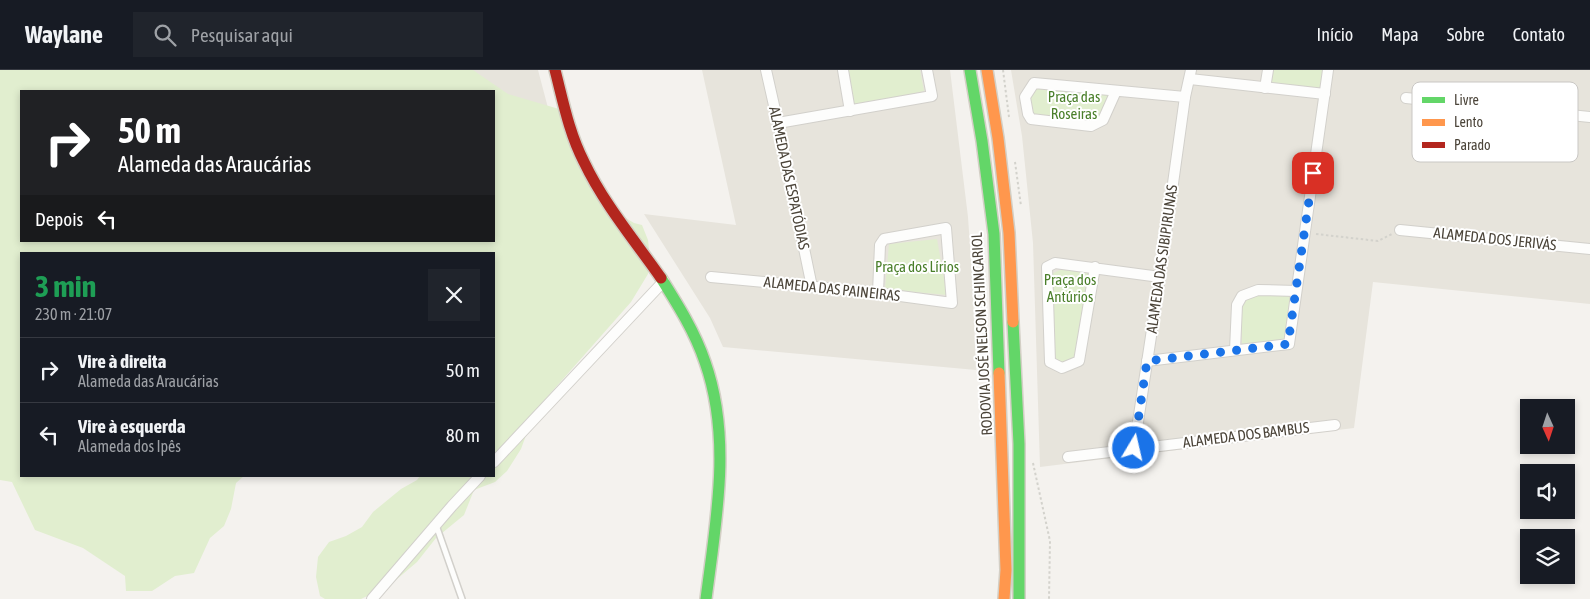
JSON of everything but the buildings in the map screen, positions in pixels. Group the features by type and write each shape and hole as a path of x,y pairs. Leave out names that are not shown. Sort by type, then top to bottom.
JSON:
{"main road":[{"path":"555,70 578,152 598,187 664,281 698,345 707,367 714,393 718,425 719,496 706,599"},
{"name":"RODOVIA JOSÉ NELSON SCHINCARIOL","path":"970,70 982,140 994,234 1006,570 1004,599"},
{"name":"RODOVIA JOSÉ NELSON SCHINCARIOL","path":"988,70 1009,233 1019,444 1019,599"},
{"path":"997,599 1006,570"}],"street":[{"name":"ALAMEDA DAS ESPATÓDIAS","path":"766,70 812,287"},
{"path":"843,70 850,111"},
{"path":"778,123 932,96 927,70"},
{"path":"1265,88 1268,70"},
{"path":"1147,361 1288,344 1328,70"},
{"path":"1190,74 1265,88 1325,94"},
{"name":"ALAMEDA DAS SIBIPIRUNAS","path":"1134,448 1185,96 1190,74"},
{"path":"1116,91 1104,120 1091,126 1031,119 1028,114 1025,97 1034,83 1185,96"},
{"path":"1406,98 1412,99"},
{"name":"ALAMEDA DAS PAINEIRAS","path":"711,276 952,303 946,228 884,239 880,245 878,294"},
{"name":"ALAMEDA DOS JERIVÁS","path":"1400,230 1590,249"},
{"path":"1095,267 1079,361 1062,368 1050,362 1047,267 1055,263 1095,267 1160,277"},
{"path":"495,461 664,281"},
{"path":"1235,350 1237,306 1242,296 1258,290 1296,291"},
{"name":"ALAMEDA DOS BAMBUS","path":"1068,457 1335,425"},
{"path":"372,599 479,477"}],"lane":[{"path":"436,524 462,599"}],"path":[{"path":"1305,233 1378,241 1400,230"}],"shaded area":[{"path":"284,70 538,70 557,142 495,90"},
{"path":"702,70 950,70 968,217 976,370 723,347 710,318 644,214 736,225"},
{"path":"1011,70 1590,70 1590,304 1373,282 1354,428 1040,467 1033,243 1022,136"}],"green space":[{"path":"0,70 473,70 508,94 559,109 597,199 634,223 642,225 648,240 650,258 648,274 631,302 541,404 532,419 521,449 507,471 495,482 474,490 464,515 436,538 417,562 390,585 361,599 325,599 320,596 316,577 318,557 329,542 346,536 362,527 373,512 419,477 495,477 495,252 20,252 20,477 243,477 236,483 231,509 224,526 210,538 194,573 175,576 152,591 126,591 125,576 83,548 35,530 12,482 0,480"},
{"path":"849,70 920,70 924,91 854,107"},
{"path":"1269,70 1327,70 1324,93 1267,87"},
{"name":"Praça das Roseiras","path":"1035,86 1111,95 1102,118 1090,124 1035,117 1030,112 1029,99"},
{"name":"Praça dos Lírios","path":"937,239 947,295 885,289 889,244"},
{"name":"Praça dos Antúrios","path":"1063,269 1091,273 1078,359 1063,363 1054,359 1051,274"},
{"path":"1257,293 1294,295 1287,343 1242,347 1241,310 1244,299"}],"traffic: fast":[{"path":"970,70 982,141 994,234 999,373"},
{"path":"661,278 686,319 701,351 713,391 718,420 720,450 717,510 706,599"},
{"path":"1013,322 1019,444 1019,599"}],"traffic: slow":[{"path":"987,70 998,138 1009,233 1013,322"},
{"path":"999,373 1006,570 1004,599"}],"traffic: jam":[{"path":"555,70 570,128 592,178 610,207 661,278"}],"route":[{"path":"1134,448 1147,361 1288,344 1313,173"}]}
